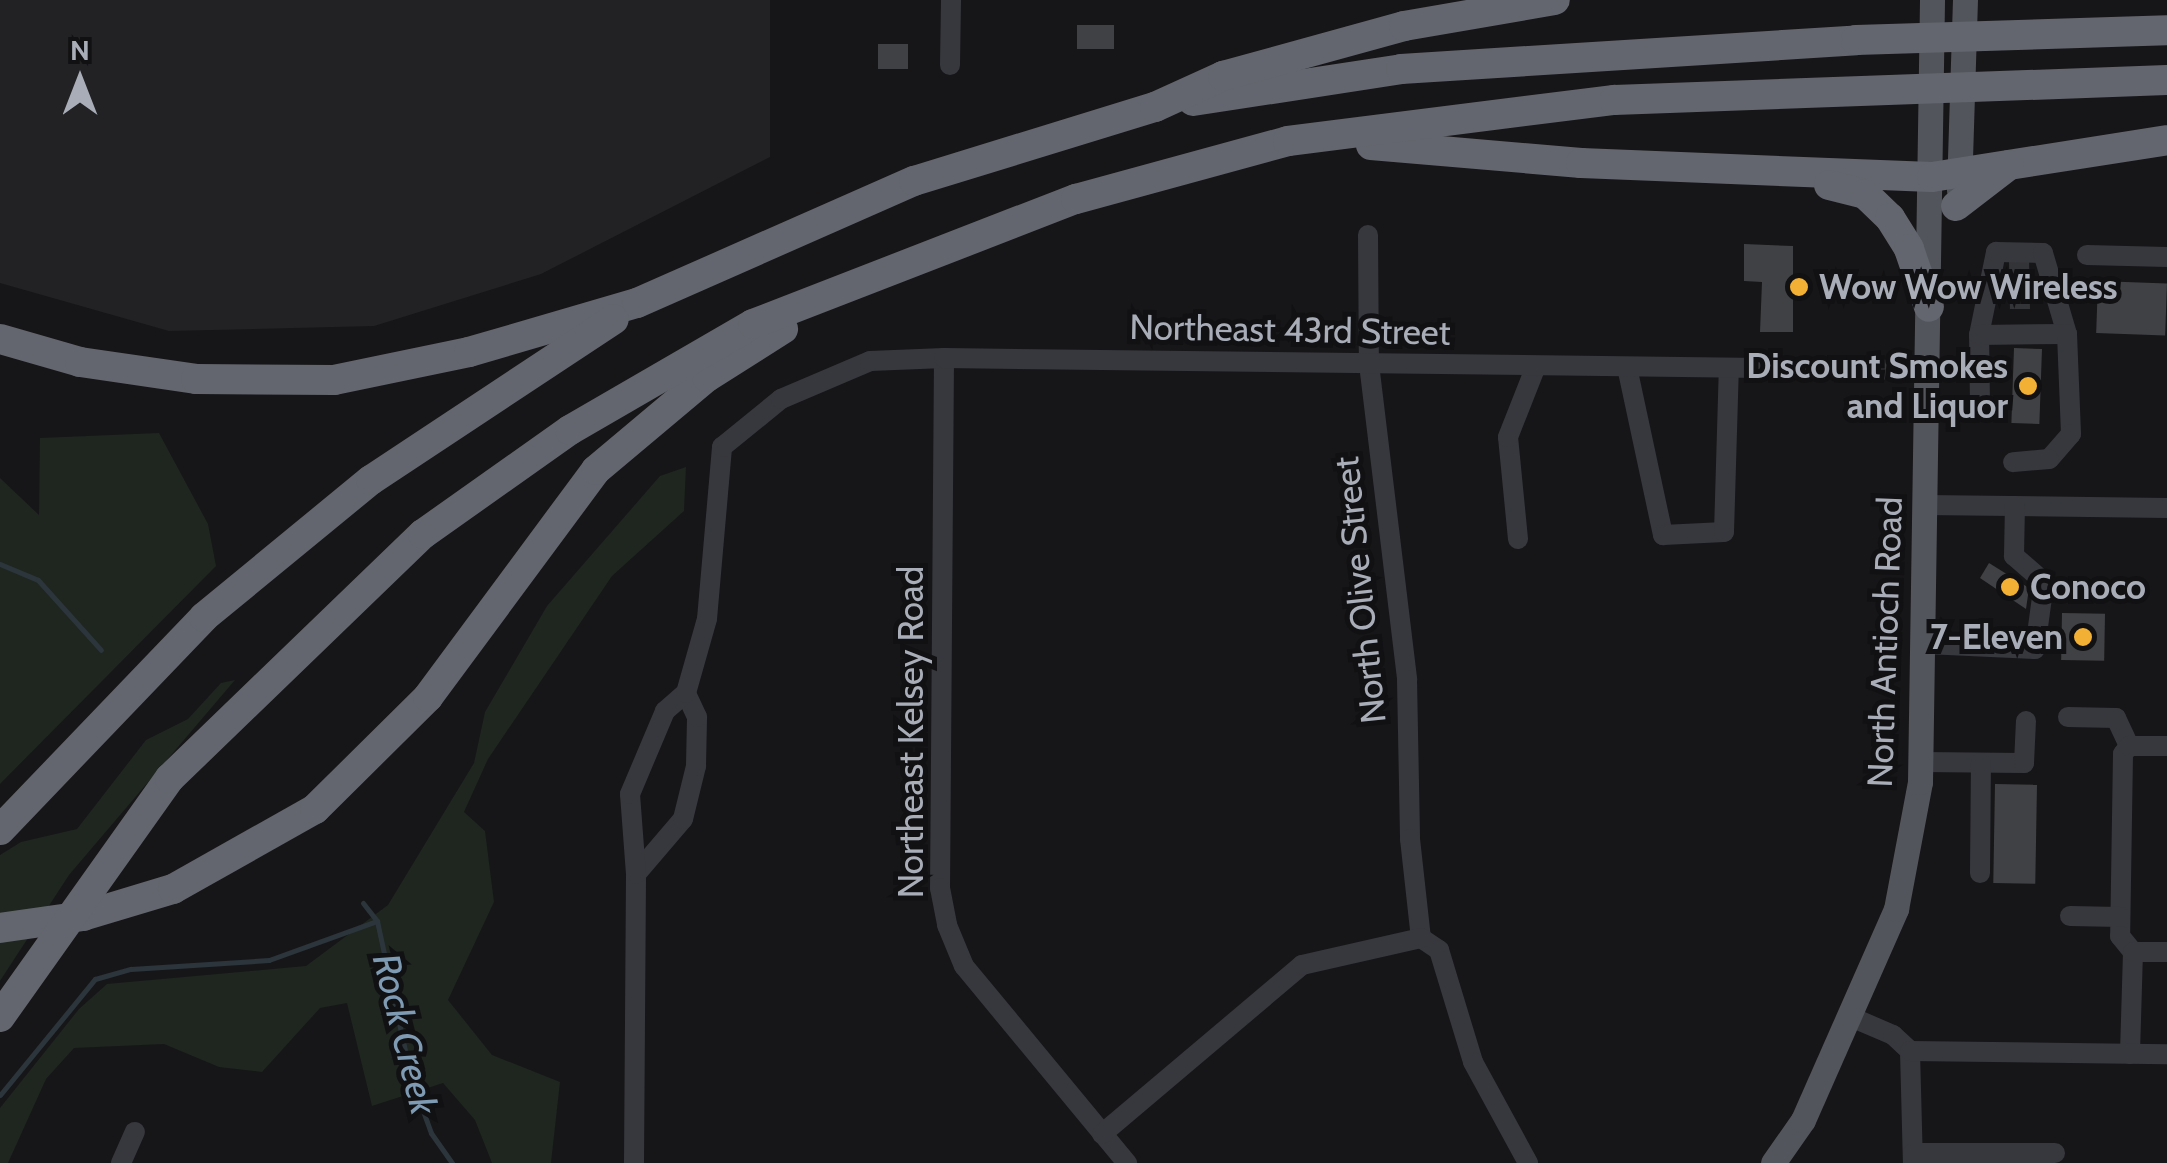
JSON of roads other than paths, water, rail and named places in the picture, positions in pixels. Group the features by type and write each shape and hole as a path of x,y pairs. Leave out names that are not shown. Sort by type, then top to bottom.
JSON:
{"highway":[{"path":"0,340 80,362 196,378 334,380 468,352 638,303 914,182 1155,107 1223,76 1441,18 1555,0"},
{"path":"1155,107 1401,69 1856,40 2167,30"},
{"path":"0,1017 170,778 423,534 603,410 754,324 1076,199 1288,141 1614,100 2167,80"},
{"path":"1288,141 1782,174 1932,178 1962,170 2167,140"},
{"path":"1956,206 2009,165"},
{"path":"1782,174 1866,194 1910,250 1929,306"},
{"path":"0,928 83,916 173,890 244,854 328,798 428,697 596,470 707,377 854,285"},
{"path":"0,830 204,616 371,480 638,303"}],"main road":[{"name":"North Antioch Road","path":"1773,1163 1803,1120 1896,909 1920,762 1926,644 1924,370 1932,258 1932,0"},
{"name":"North Antioch Road","path":"1932,258 1956,206 1962,170 1965,0"}],"street":[{"path":"950,65 951,0"},
{"name":"North Olive Street","path":"1368,235 1369,364 1407,680 1410,839 1421,938"},
{"path":"1980,404 1979,335 1996,252 2019,256 2043,252 2067,334 2070,434 2048,459 2012,462"},
{"path":"2087,255 2167,257"},
{"path":"2019,334 2020,312"},
{"path":"1979,335 2067,334"},
{"name":"Northeast 43rd Street","path":"686,693 706,619 714,488 722,448 781,399 870,361 944,358 1924,370"},
{"name":"Northeast Kelsey Road","path":"944,358 940,888 948,924 964,966 1127,1163"},
{"path":"1518,539 1508,436 1536,366"},
{"path":"1626,367 1663,535 1724,532 1730,368"},
{"path":"1925,505 2167,508"},
{"path":"1926,644 2034,649 2044,582 2014,556 2014,506"},
{"path":"634,1163 636,874 630,794 665,711 686,693 696,718 696,766 683,819 636,874"},
{"path":"2068,717 2116,718 2128,746"},
{"path":"1920,762 2024,764 2026,721"},
{"path":"2128,746 2167,746"},
{"path":"2128,746 2123,754 2120,936 2133,952 2130,1054"},
{"path":"1980,873 1981,764"},
{"path":"2070,916 2120,917"},
{"path":"1102,1134 1302,965 1421,938 1439,950 1473,1062 1528,1163"},
{"path":"2133,952 2167,952"},
{"path":"1851,1017 1893,1035 1910,1052 1913,1158 2055,1153"},
{"path":"1910,1052 2167,1054"},
{"path":"121,1163 135,1132"}],"waterway":[{"name":"Rock Creek","path":"0,564 38,580 101,650"},
{"name":"Rock Creek","path":"363,903 377,921 411,1078 431,1133 452,1163"},
{"path":"0,1095 95,979 131,969 269,960 377,921"}],"tunnel":[{"path":"2019,259 2020,312"}],"place":[{"name":"Wow Wow Wireless","path":"1799,287"},
{"name":"Discount Smokes and Liquor","path":"2028,386"},
{"name":"Conoco","path":"2010,587"},
{"name":"7-Eleven","path":"2083,637"}]}
